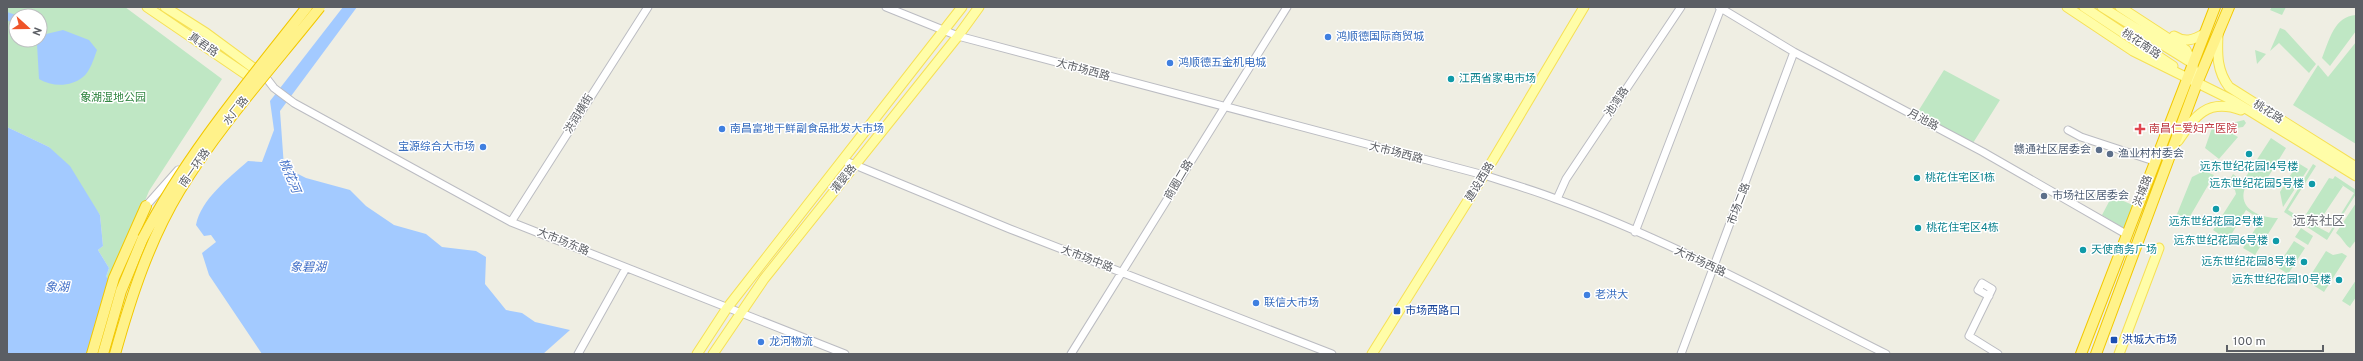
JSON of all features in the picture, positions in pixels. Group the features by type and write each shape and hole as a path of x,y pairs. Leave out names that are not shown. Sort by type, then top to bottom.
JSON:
{"highway":[{"name":"南一环路","path":"103,354 120,291 143,238 173,184 207,134 307,7"},
{"name":"南一环路","path":"115,354 135,288 155,237 180,190 215,140 320,7"},
{"name":"洪城路","path":"2081,354 2186,77 2215,7"},
{"name":"洪城路","path":"2096,354 2197,83 2229,7"},
{"path":"92,354 114,278 150,210"}],"main road":[{"name":"真君路","path":"147,7 249,76 261,79"},
{"name":"真君路","path":"164,7 206,33 255,69 261,79"},
{"name":"灌婴路","path":"697,354 728,308 945,31 962,7"},
{"name":"灌婴路","path":"713,354 764,279 958,36 979,7"},
{"name":"建设西路","path":"1372,354 1487,176 1584,7"},
{"name":"建设西路","path":"1378,354 1590,7"},
{"path":"2067,7 2134,51 2186,77"},
{"name":"桃花南路","path":"2084,7 2165,61 2186,77"},
{"path":"2102,7 2192,63"},
{"path":"2120,7 2186,50 2192,63 2197,83"},
{"path":"2130,7 2176,38 2189,40 2204,34"},
{"name":"桃花路","path":"2219,32 2217,54 2219,68 2229,87 2356,167"},
{"path":"2165,61 2170,49"},
{"name":"桃花路","path":"2186,77 2255,115 2356,176"},
{"path":"2174,147 2191,121 2212,106 2228,106 2255,115"},
{"path":"2119,354 2159,248"}],"street":[{"name":"水厂路","path":"150,210 249,76 304,7"},
{"name":"水厂路","path":"150,210 175,189 261,79 320,7"},
{"name":"洪润横街","path":"511,222 648,7"},
{"name":"大市场西路","path":"886,7 958,36 1487,176 1557,199 1714,268 1886,354"},
{"name":"商圈二路","path":"1071,354 1287,7"},
{"name":"池湾路","path":"1557,199 1566,179 1681,7"},
{"name":"月池路","path":"1720,8 1794,52 1983,152 2126,234"},
{"path":"1635,232 1720,8"},
{"name":"市场二路","path":"1681,354 1794,52"},
{"name":"大市场东路","path":"261,79 294,103 511,222 844,354"},
{"path":"2068,130 2081,137 2154,161"},
{"name":"大市场中路","path":"843,160 1121,273 1332,354"},
{"path":"578,354 626,268"},
{"path":"1989,296 1969,336 1998,354"}],"green space":[{"name":"象湖湿地公园","path":"7,7 125,7 222,79 149,191 116,272 109,354 91,354 109,268 98,250 103,246 100,215 49,147 7,127"},
{"path":"2079,7 2096,7 2165,51 2160,55 2138,49 2117,37"},
{"path":"2272,7 2286,7 2282,15 2270,10"},
{"path":"2356,15 2356,31 2330,66 2322,58 2333,30 2342,20 2349,16"},
{"path":"2280,28 2285,30 2316,64 2309,73 2279,43 2270,51"},
{"path":"2356,42 2356,144 2293,105 2318,65 2328,77"},
{"path":"2255,50 2266,54 2257,64"},
{"path":"1944,70 2000,100 1973,143 1917,113"},
{"path":"2244,120 2246,123 2243,127 2236,128 2233,134 2238,137 2219,159 2205,148 2212,128"},
{"path":"2271,138 2286,148 2265,182 2257,182 2245,188 2243,195 2244,202 2252,211 2271,218 2278,218 2255,255 2243,248 2261,220 2246,210 2228,240 2213,230 2236,194 2235,190 2227,185 2233,174 2241,180 2245,178"},
{"path":"2298,163 2308,169 2283,207 2280,192"},
{"path":"2313,164 2316,166 2288,210 2303,219 2329,178 2333,179 2335,176 2356,190 2356,194 2327,240 2284,212","holes":["2339,183 2354,193 2329,233 2316,226 2343,186"]},
{"path":"2204,171 2214,175 2185,225 2175,219 2192,177"},
{"path":"2112,196 2135,206 2125,229 2102,215"},
{"path":"2356,203 2356,240 2350,248 2336,233"},
{"path":"2301,228 2313,236 2308,245 2295,237"},
{"path":"2294,241 2305,248 2288,274 2277,267"},
{"path":"2326,251 2333,255 2342,253 2347,256 2324,292 2307,281"},
{"path":"2356,280 2356,297 2350,306 2342,301"}],"water":[{"name":"象碧湖","path":"343,7 357,7 280,111 284,167 306,178 350,190 366,206 394,225 426,234 442,247 476,251 486,257 485,284 506,310 522,313 535,322 570,330 543,354 262,354 209,275 202,253 216,242 211,235 204,236 196,225 199,215 204,206 217,190 248,161 262,162 274,130 270,101"},
{"path":"63,30 89,40 97,50 90,68 83,77 73,83 61,85 44,82 39,79 37,48 48,48 48,34"},
{"name":"象湖","path":"7,127 49,147 70,166 100,215 103,246 98,250 109,268 106,277 109,278 105,318 91,354 7,354"}],"place":[{"name":"鸿顺德国际商贸城","path":"1328,37"},
{"name":"鸿顺德五金机电城","path":"1170,63"},
{"name":"江西省家电市场","path":"1451,79"},
{"name":"南昌富地干鲜副食品批发大市场","path":"722,129"},
{"name":"南昌仁爱妇产医院","path":"2140,129"},
{"name":"宝源综合大市场","path":"483,147"},
{"name":"赣通社区居委会","path":"2099,150"},
{"name":"渔业村村委会","path":"2110,154"},
{"name":"远东世纪花园14号楼","path":"2249,154"},
{"name":"桃花住宅区1栋","path":"1917,178"},
{"name":"远东世纪花园5号楼","path":"2312,184"},
{"name":"市场社区居委会","path":"2044,196"},
{"name":"远东世纪花园2号楼","path":"2216,209"},
{"name":"桃花住宅区4栋","path":"1918,228"},
{"name":"远东世纪花园6号楼","path":"2276,241"},
{"name":"天使商务广场","path":"2083,250"},
{"name":"远东世纪花园8号楼","path":"2304,262"},
{"name":"远东世纪花园10号楼","path":"2339,280"},
{"name":"老洪大","path":"1587,295"},
{"name":"联信大市场","path":"1256,303"},
{"name":"市场西路口","path":"1397,311"},
{"name":"洪城大市场","path":"2114,340"},
{"name":"龙河物流","path":"761,342"}],"district":[{"name":"远东社区","path":"2319,222"}],"water label":[{"name":"桃花河","path":"289,176"}]}
